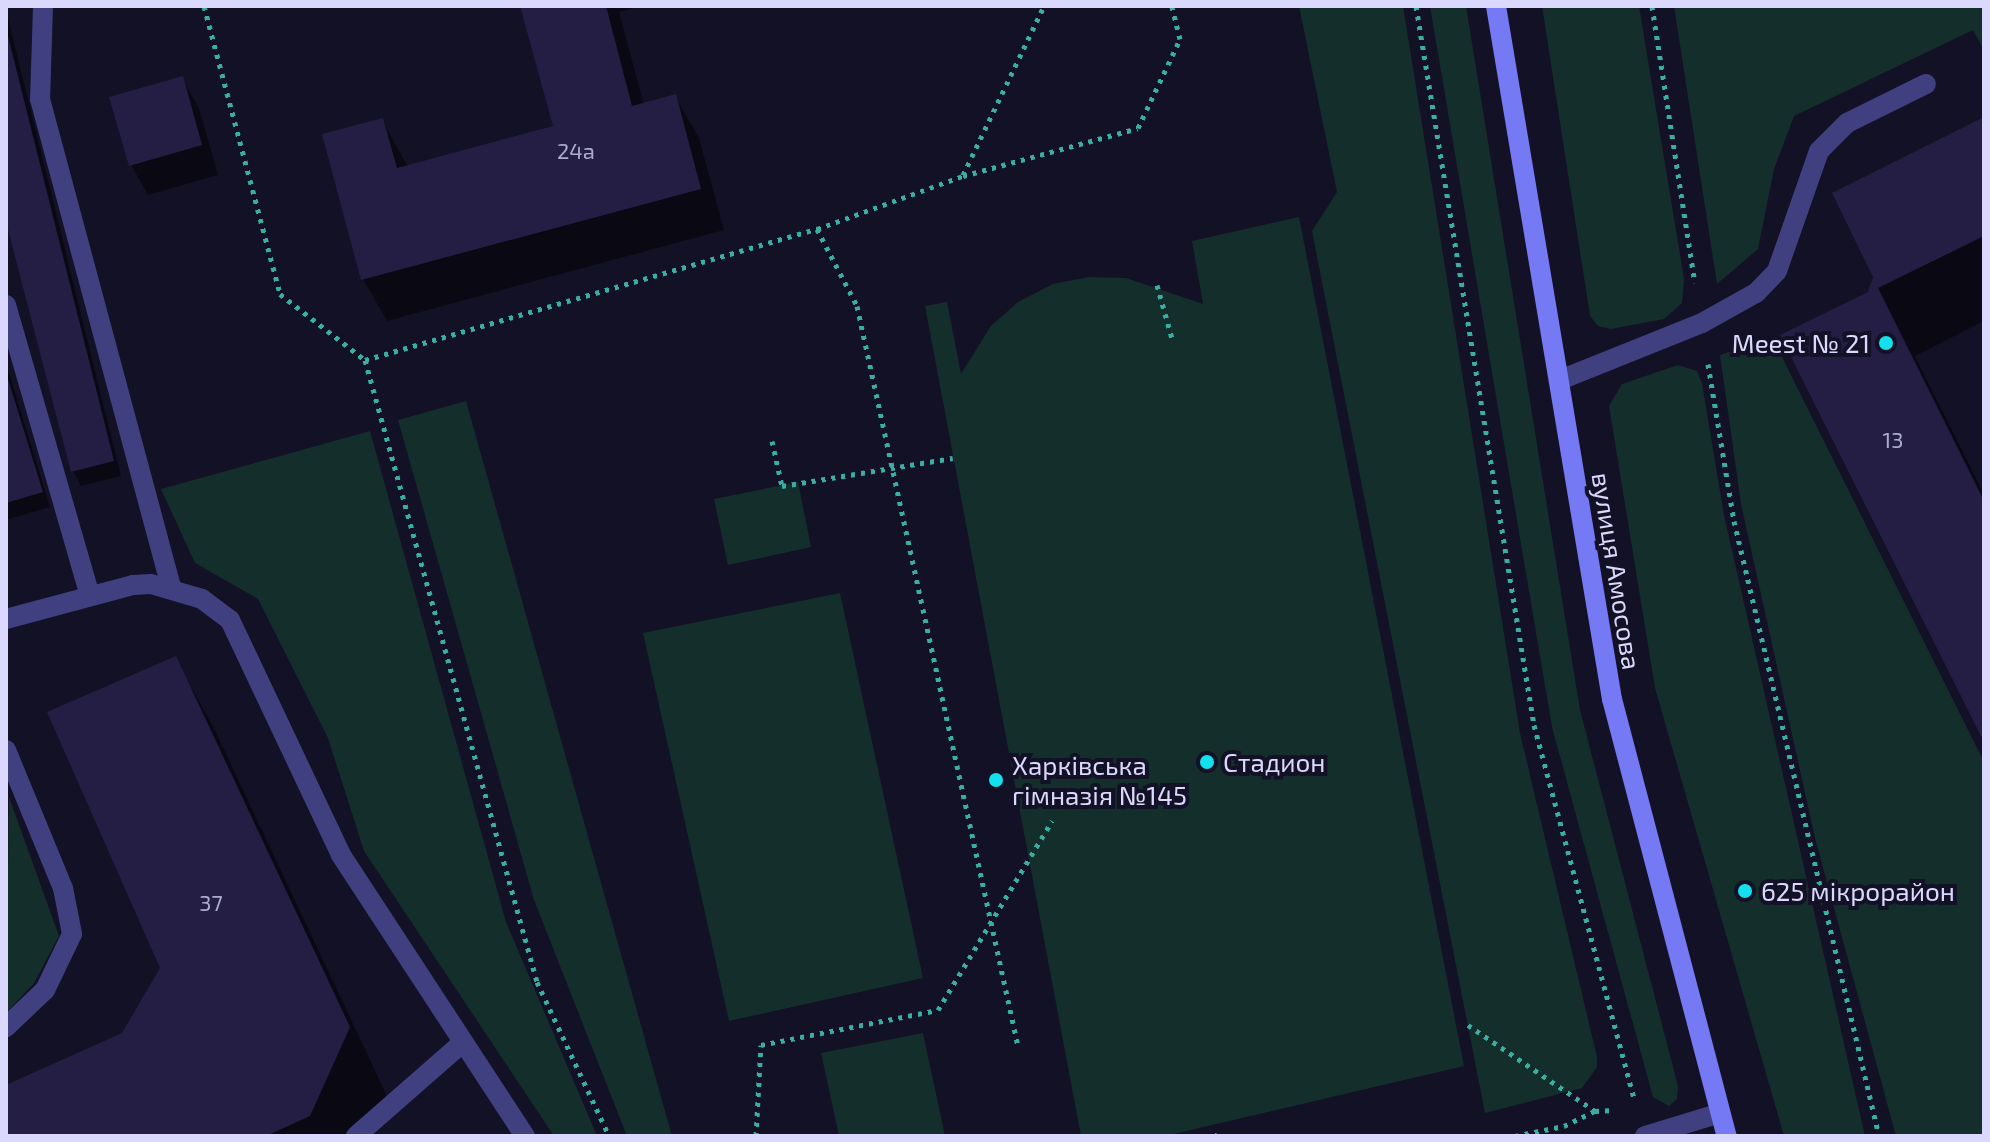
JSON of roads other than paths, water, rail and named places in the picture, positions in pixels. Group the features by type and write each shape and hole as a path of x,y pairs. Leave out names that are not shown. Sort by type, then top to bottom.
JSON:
{"street":[{"path":"43,6 40,99 171,587"},
{"name":"вулиця Амосова","path":"1496,6 1612,699 1727,1136"},
{"path":"1560,380 1702,323 1756,293 1777,271 1819,151 1847,123 1926,84"},
{"path":"6,305 90,596"},
{"path":"6,619 133,585 171,587 202,599 230,620 341,855 461,1044 525,1136"},
{"path":"6,750 63,888 72,934 45,990 6,1027"},
{"path":"356,1136 461,1044"},
{"path":"1645,1136 1720,1113"}],"place":[{"name":"Meest № 21","path":"1886,343"},
{"name":"Стадион","path":"1207,762"},
{"name":"Харківська гімназія №145","path":"996,780"},
{"name":"625 мікрорайон","path":"1745,891"}]}
